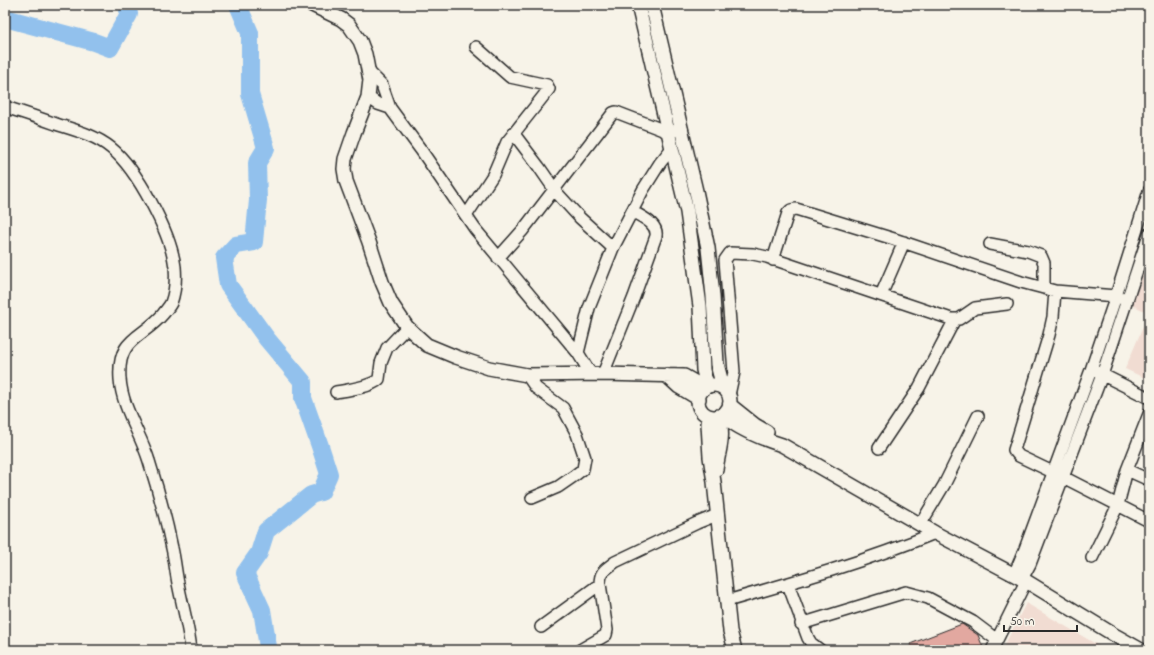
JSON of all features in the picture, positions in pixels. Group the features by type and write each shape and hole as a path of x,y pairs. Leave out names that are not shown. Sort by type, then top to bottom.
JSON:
{"main road":[{"path":"312,5 341,18 349,25 360,41 366,54 370,80 368,97 345,159 344,169 346,181 370,242 382,282 391,303 407,327 427,345 489,368 527,375 666,375 684,376 707,387 719,385 722,406 730,422 782,446 920,525 1021,578 1141,650"},
{"path":"639,5 687,212 693,249 703,370 707,387"},
{"path":"652,5 682,129 708,248 713,296 717,364 722,406 722,438 714,482 730,631 734,650"},
{"path":"701,333 715,332"},
{"path":"666,375 679,386 699,399"},
{"path":"707,387 700,394 699,403 702,410 722,406"}],"street":[{"path":"466,216 493,175 507,142 549,89 542,83 510,77 476,47"},
{"path":"369,72 382,85 390,108 421,150 475,229 597,374 634,297 656,236 654,227 648,221 632,212"},
{"path":"368,97 378,104 390,108"},
{"path":"5,107 88,134 111,148 126,164 142,186 163,227 175,266 174,293 170,305 160,318 133,338 126,347 121,358 120,379 122,393 143,444 159,494 172,549 191,650"},
{"path":"498,258 523,230 554,188 614,113 668,132 682,129"},
{"path":"514,134 554,188 580,218 613,248"},
{"path":"578,353 589,308 613,248 643,190 660,163 672,148"},
{"path":"992,650 1021,578 1030,564 1090,370 1116,296 1149,190"},
{"path":"773,260 788,213 792,209 796,209 904,242 1021,282 1049,289 1116,296 1127,301"},
{"path":"1058,475 1102,375 1149,234"},
{"path":"882,295 904,242"},
{"path":"990,244 1028,251 1041,256 1044,263 1053,317 1040,368 1014,446 1015,452 1019,456 1149,521"},
{"path":"722,406 734,372 725,260 730,253 753,254 882,295 951,319 962,317 975,308 1007,304"},
{"path":"879,448 919,388 955,319"},
{"path":"336,392 377,381 379,379 387,348 407,327"},
{"path":"1090,370 1149,398"},
{"path":"527,375 536,388 563,408 577,434 585,458 582,469 574,476 558,487 532,498"},
{"path":"1092,558 1118,505 1127,470 1149,414"},
{"path":"920,525 944,485 978,416"},
{"path":"1127,470 1149,480"},
{"path":"580,650 607,633 600,584 603,570 615,562 697,522 717,515"},
{"path":"727,601 861,561 935,533"},
{"path":"541,627 600,584"},
{"path":"788,584 801,624 811,643 820,650"},
{"path":"801,624 906,592 928,598 973,622 997,640"}],"shaded area":[{"path":"1149,258 1149,313 1132,305"},
{"path":"1149,313 1149,380 1125,369"},
{"path":"1026,603 1106,650 1002,650"}],"building":[{"path":"962,624 978,635 984,650 912,650 910,644"}],"waterway":[{"path":"5,18 94,42 110,48 129,14 127,5"},
{"path":"238,5 250,33 250,94 266,148 257,163 258,200 254,242 236,245 224,258 228,285 267,339 303,382 303,398 329,474 321,492 311,495 266,531 259,553 245,573 262,610 269,650"}]}
